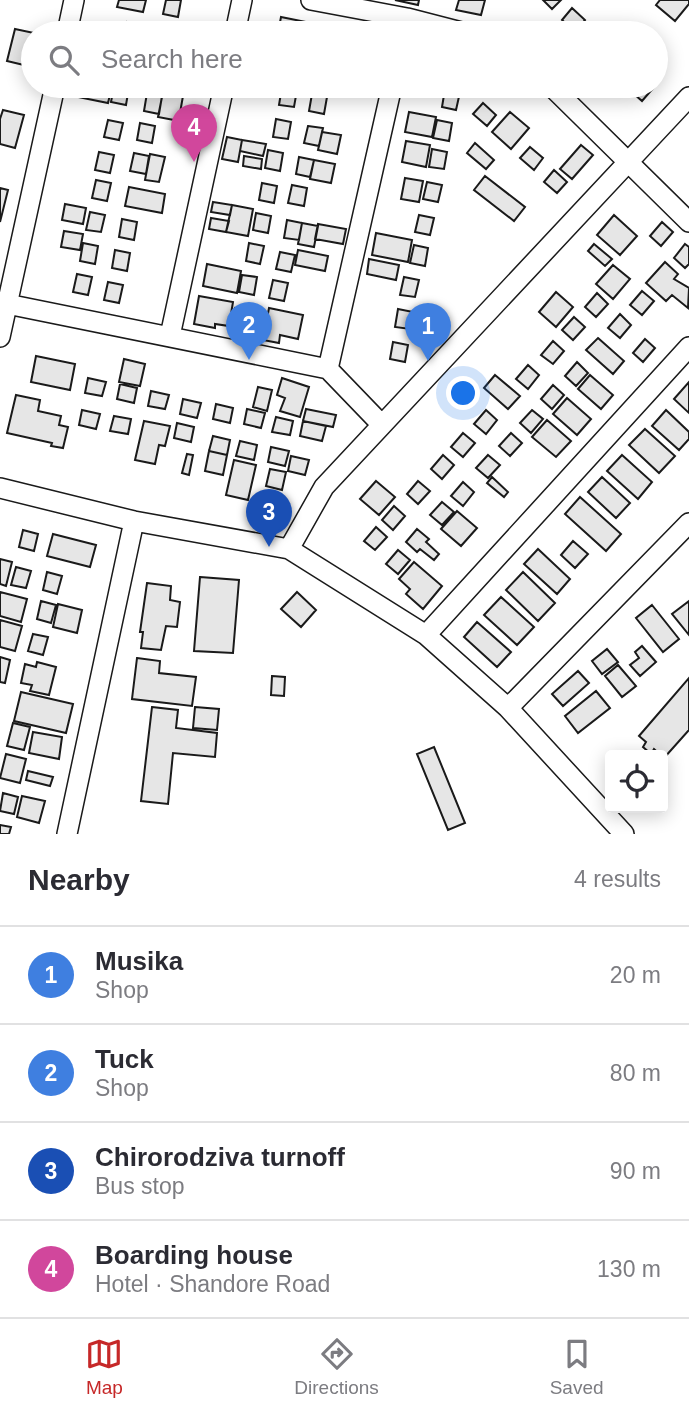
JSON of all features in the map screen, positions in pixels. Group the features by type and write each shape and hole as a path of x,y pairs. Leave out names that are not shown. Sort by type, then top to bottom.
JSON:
{"street":[{"path":"70,21 74,0"},
{"path":"238,21 242,0"},
{"path":"311,0 390,21"},
{"path":"289,549 324,487 689,97"},
{"path":"0,337 52,98"},
{"path":"170,336 221,98"},
{"path":"328,369 389,98"},
{"path":"563,98 689,222"},
{"path":"7,304 328,369 381,424"},
{"path":"426,635 689,347"},
{"path":"0,488 134,521 289,549 426,635 508,708 624,834"},
{"path":"67,834 134,521"},
{"path":"508,708 689,523"}],"building":[{"path":"119,0 146,0 143,12 117,7"},
{"path":"166,0 181,0 178,17 163,14"},
{"path":"395,0 419,0 418,5"},
{"path":"459,0 485,0 481,15 456,10"},
{"path":"543,0 561,0 552,9"},
{"path":"660,0 689,0 689,4 675,21 656,5"},
{"path":"572,8 585,20 563,21"},
{"path":"281,17 301,21 280,21"},
{"path":"15,29 21,30 21,64 7,61"},
{"path":"83,98 109,98 108,103"},
{"path":"112,98 127,98 126,105 111,102"},
{"path":"146,98 162,98 159,114 144,111"},
{"path":"162,98 183,98 180,113 192,115 190,123 158,117"},
{"path":"280,98 296,98 294,107 279,105"},
{"path":"311,98 327,98 324,114 309,111"},
{"path":"444,98 459,98 456,110 442,107"},
{"path":"483,103 496,115 487,126 473,114"},
{"path":"3,110 24,115 15,148 0,144 0,119"},
{"path":"409,112 436,117 432,137 405,132"},
{"path":"510,112 529,128 511,149 492,132"},
{"path":"276,119 291,122 288,139 273,137"},
{"path":"108,120 123,123 119,140 104,137"},
{"path":"437,120 452,123 449,141 433,138"},
{"path":"140,123 155,126 152,143 137,140"},
{"path":"308,126 323,128 319,146 304,143"},
{"path":"322,132 341,135 337,154 318,150"},
{"path":"227,137 242,140 238,162 222,159"},
{"path":"242,140 266,144 263,156 240,151"},
{"path":"406,141 430,145 426,167 402,162"},
{"path":"475,143 494,160 486,169 467,153"},
{"path":"581,145 593,155 572,179 560,169"},
{"path":"530,147 543,158 534,170 520,158"},
{"path":"432,149 447,152 444,169 429,167"},
{"path":"268,150 283,153 280,171 265,168"},
{"path":"99,152 114,155 110,173 95,170"},
{"path":"134,153 149,156 146,174 130,171"},
{"path":"150,154 165,157 159,182 145,180"},
{"path":"244,156 262,159 261,169 243,166"},
{"path":"299,157 314,160 310,177 296,174"},
{"path":"314,160 335,164 331,183 310,179"},
{"path":"554,170 567,182 557,193 544,182"},
{"path":"485,176 525,207 514,221 474,190"},
{"path":"405,178 423,181 419,202 401,199"},
{"path":"96,180 111,183 107,201 92,198"},
{"path":"427,182 442,185 438,202 423,199"},
{"path":"262,183 277,186 274,203 259,200"},
{"path":"292,185 307,188 304,206 288,203"},
{"path":"129,187 165,194 162,213 125,206"},
{"path":"0,188 8,190 0,222"},
{"path":"213,202 232,205 230,215 211,212"},
{"path":"65,204 86,208 83,224 62,220"},
{"path":"232,205 253,209 248,236 226,232"},
{"path":"90,212 105,215 101,232 86,230"},
{"path":"256,213 271,216 268,233 253,230"},
{"path":"419,215 434,218 430,235 415,232"},
{"path":"614,215 637,236 620,255 597,235"},
{"path":"211,218 229,221 226,232 209,229"},
{"path":"122,219 137,222 134,240 119,237"},
{"path":"287,220 302,223 299,240 284,238"},
{"path":"662,222 673,232 661,246 650,236"},
{"path":"302,223 318,226 314,247 298,244"},
{"path":"318,224 346,229 343,244 315,239"},
{"path":"64,231 83,234 80,250 61,247"},
{"path":"376,233 412,240 408,262 372,255"},
{"path":"83,243 98,246 95,264 80,261"},
{"path":"249,243 264,246 260,264 246,261"},
{"path":"594,244 612,259 605,266 588,251"},
{"path":"685,244 689,247 689,264 685,268 674,258"},
{"path":"414,245 428,248 425,266 410,263"},
{"path":"115,250 130,253 127,271 112,268"},
{"path":"298,250 328,256 325,271 295,265"},
{"path":"280,252 295,255 291,272 276,269"},
{"path":"369,259 399,265 396,280 367,274"},
{"path":"665,262 678,274 674,279 689,288 688,308 672,295 666,301 646,283"},
{"path":"207,264 241,271 237,293 203,286"},
{"path":"613,265 630,279 613,299 596,284"},
{"path":"77,274 92,277 88,295 73,292"},
{"path":"242,275 257,277 254,295 239,292"},
{"path":"404,277 419,280 415,297 400,295"},
{"path":"273,280 288,283 284,301 269,298"},
{"path":"108,282 123,285 119,303 104,300"},
{"path":"642,291 654,301 642,315 630,305"},
{"path":"556,292 573,307 556,327 539,312"},
{"path":"597,293 608,304 596,317 585,307"},
{"path":"199,296 233,302 229,326 215,324 215,328 194,324"},
{"path":"235,308 251,311 247,329 232,326"},
{"path":"269,308 303,315 298,339 280,335 279,343 263,340"},
{"path":"398,309 413,312 410,329 395,327"},
{"path":"620,314 631,325 620,338 608,328"},
{"path":"574,317 585,327 573,340 562,330"},
{"path":"598,338 624,361 613,374 586,350"},
{"path":"645,339 655,348 643,362 633,353"},
{"path":"553,341 564,351 553,364 541,355"},
{"path":"393,342 408,345 405,362 390,359"},
{"path":"36,356 75,364 70,390 31,382"},
{"path":"124,359 145,364 140,386 119,382"},
{"path":"577,362 588,373 576,386 565,376"},
{"path":"528,365 539,375 528,389 516,379"},
{"path":"495,375 520,396 508,409 484,388"},
{"path":"590,375 613,395 601,409 578,389"},
{"path":"88,378 106,382 102,396 85,393"},
{"path":"282,378 309,387 300,417 280,411 285,398 277,395"},
{"path":"689,382 689,413 674,399"},
{"path":"120,384 137,388 134,403 117,399"},
{"path":"553,385 564,395 552,409 541,399"},
{"path":"258,387 272,390 267,411 253,407"},
{"path":"151,391 169,395 165,409 148,406"},
{"path":"16,395 40,400 38,411 61,416 59,425 68,427 63,448 7,433"},
{"path":"567,398 591,419 577,435 553,414"},
{"path":"183,399 201,403 197,418 180,414"},
{"path":"216,404 233,408 230,423 213,419"},
{"path":"247,409 265,413 261,428 244,424"},
{"path":"306,409 336,415 333,427 303,421"},
{"path":"82,410 100,414 96,429 79,425"},
{"path":"486,410 497,420 486,434 474,424"},
{"path":"532,410 543,419 531,433 520,423"},
{"path":"666,410 689,432 689,439 679,450 652,426"},
{"path":"114,416 131,419 128,434 110,431"},
{"path":"276,417 293,421 290,435 272,432"},
{"path":"547,420 571,441 556,457 532,437"},
{"path":"144,421 170,426 165,446 159,445 155,464 135,460"},
{"path":"303,421 326,426 322,441 300,436"},
{"path":"177,423 194,427 191,442 174,438"},
{"path":"645,429 675,456 659,473 629,445"},
{"path":"463,433 475,443 463,457 451,447"},
{"path":"511,433 522,443 510,456 499,446"},
{"path":"213,436 230,440 227,455 209,451"},
{"path":"240,441 257,445 254,460 236,456"},
{"path":"271,447 289,451 285,466 268,462"},
{"path":"209,451 227,455 223,475 205,471"},
{"path":"187,454 193,455 189,475 182,473"},
{"path":"443,455 454,465 442,479 431,469"},
{"path":"488,455 500,465 488,478 476,468"},
{"path":"622,455 652,482 638,499 607,471"},
{"path":"291,456 309,460 305,475 288,471"},
{"path":"234,460 256,465 248,500 226,495"},
{"path":"270,469 286,472 282,490 266,486"},
{"path":"492,477 508,492 504,497 487,483"},
{"path":"602,477 630,503 616,518 588,492"},
{"path":"376,481 395,497 379,515 360,499"},
{"path":"418,481 430,491 418,504 407,494"},
{"path":"463,482 474,492 463,506 451,496"},
{"path":"580,497 621,534 606,551 565,514"},
{"path":"442,502 454,512 442,525 430,515"},
{"path":"394,506 405,516 393,530 382,520"},
{"path":"457,511 477,528 461,546 441,529"},
{"path":"376,527 387,537 375,550 364,541"},
{"path":"417,529 429,539 426,542 439,554 434,560 420,549 417,552 406,542"},
{"path":"23,530 38,534 34,551 19,547"},
{"path":"53,534 96,545 90,567 47,556"},
{"path":"573,541 588,554 575,568 561,555"},
{"path":"538,549 570,579 557,594 524,564"},
{"path":"398,550 410,560 398,574 386,564"},
{"path":"0,559 12,562 6,586 0,584"},
{"path":"414,562 442,586 423,609 406,594 410,589 399,579"},
{"path":"16,567 31,571 26,588 11,585"},
{"path":"47,572 62,576 57,594 43,590"},
{"path":"523,572 555,603 538,621 506,590"},
{"path":"200,577 239,580 233,653 194,651"},
{"path":"147,583 171,586 170,600 180,602 177,627 166,626 161,650 141,648 143,632 140,632"},
{"path":"0,592 27,599 21,622 0,616"},
{"path":"297,592 316,610 301,627 281,609"},
{"path":"501,597 534,627 517,645 484,615"},
{"path":"41,601 56,605 51,623 37,619"},
{"path":"689,601 689,635 672,614"},
{"path":"58,604 82,610 77,633 53,627"},
{"path":"652,605 679,639 663,652 636,618"},
{"path":"0,620 22,626 15,651 0,647"},
{"path":"477,622 511,652 497,667 464,637"},
{"path":"33,634 48,637 43,655 28,651"},
{"path":"642,646 656,662 640,676 630,665 639,658 635,652"},
{"path":"607,649 618,662 602,674 592,661"},
{"path":"0,657 10,660 5,683 0,682"},
{"path":"137,658 160,661 159,673 196,677 192,706 132,699"},
{"path":"37,662 56,667 49,695 30,691 32,685 21,683 25,664 36,667"},
{"path":"618,665 636,686 622,697 605,676"},
{"path":"578,671 589,683 563,706 552,694"},
{"path":"272,676 285,677 284,696 271,695"},
{"path":"689,678 689,730 668,754 668,750 646,750 643,747 646,742 639,736"},
{"path":"596,691 610,708 578,733 565,716"},
{"path":"21,692 73,704 66,733 14,721"},
{"path":"152,707 178,710 176,728 217,733 215,757 173,753 168,804 141,801"},
{"path":"195,707 219,709 217,730 193,728"},
{"path":"13,723 30,727 24,750 7,746"},
{"path":"33,732 62,737 59,759 29,753"},
{"path":"434,747 465,823 448,830 417,754"},
{"path":"6,754 26,759 20,783 0,778"},
{"path":"28,771 53,777 50,786 26,780"},
{"path":"3,793 18,797 14,814 0,811"},
{"path":"22,796 45,801 39,823 17,817"},
{"path":"0,825 11,827 9,834 0,834"}],"place":[{"name":"Boarding house","path":"194,162"},
{"name":"Tuck","path":"249,360"},
{"name":"Musika","path":"428,361"},
{"name":"Chirorodziva turnoff","path":"269,547"}]}
